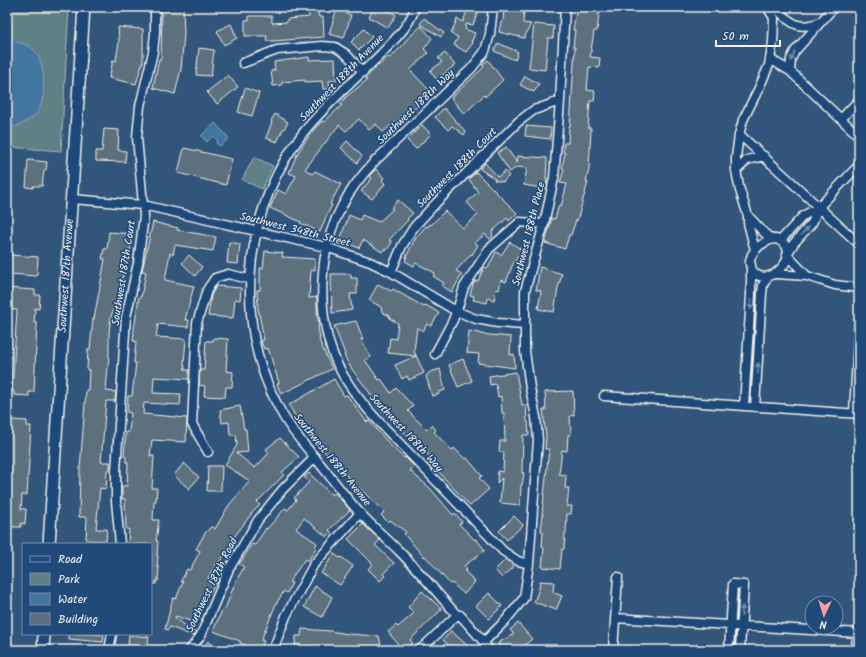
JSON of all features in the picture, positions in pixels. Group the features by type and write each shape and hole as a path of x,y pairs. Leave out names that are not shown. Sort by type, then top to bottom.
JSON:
{"street":[{"name":"Southwest 187th Avenue","path":"49,543 84,7"},
{"name":"Southwest 187th Court","path":"120,543 116,501 116,472 126,317 138,263 144,216 137,137 140,106 153,52 155,7"},
{"name":"Southwest 188th Avenue","path":"415,7 413,15 400,35 318,115 288,154 270,189 256,231 249,279 250,307 253,333 266,380 290,428 360,513 401,553 457,615 460,616 484,642 489,650"},
{"name":"Southwest 188th Way","path":"493,7 490,34 485,52 472,68 374,162 361,177 342,206 326,247 322,280 322,307 326,328 334,354 346,380 362,404 503,551 518,561 529,564"},
{"name":"Southwest 188th Place","path":"484,642 505,621 524,598 529,564 538,440 536,417 525,351 525,291 544,224 554,178 565,7"},
{"path":"755,250 748,224 748,216 740,194 736,171 736,149 745,114 764,77 770,59 773,42 774,18 769,10 769,7"},
{"path":"790,71 793,54 834,7"},
{"path":"774,18 779,13 780,9 789,20 797,25 809,26 820,22"},
{"path":"243,63 277,50 322,46 335,47 346,54 363,72"},
{"path":"770,59 790,71 859,136"},
{"path":"841,119 859,100"},
{"name":"Southwest 188th Court","path":"391,272 402,246 414,227 436,202 518,122 534,110 560,101"},
{"path":"739,134 859,244"},
{"path":"736,171 747,160 764,156"},
{"path":"744,406 751,300 751,259 755,250 763,243 776,240 804,216 819,207 859,165"},
{"name":"Southwest 348th Street","path":"72,200 143,205 326,247 370,262 391,272 456,311 476,319 498,323 524,325"},
{"path":"755,407 763,285 784,265 787,254 794,243 812,223 819,207"},
{"path":"748,216 754,221 763,234 786,246 787,254 807,276"},
{"path":"435,354 456,311 464,287 489,249 520,222 544,224"},
{"path":"751,265 755,273 763,276 807,276 835,285 859,288"},
{"path":"208,452 192,424 197,323 207,290 215,278 228,274 249,279"},
{"path":"604,396 856,414 859,320"},
{"name":"Southwest 187th Road","path":"190,650 201,634 229,569 258,520 283,489 315,457"},
{"path":"273,650 286,616 314,564 360,513"},
{"path":"613,650 618,577"},
{"path":"729,650 733,584 744,585 740,650"},
{"path":"420,650 457,615"},
{"path":"615,618 858,633 856,650"},
{"path":"42,650 44,635"},
{"path":"110,650 112,635"}],"green space":[{"path":"7,7 69,7 61,151 7,147"},
{"path":"254,157 273,166 262,189 242,180"}],"water":[{"path":"7,40 24,44 33,49 37,54 43,70 44,90 37,113 15,127 7,128"},
{"path":"215,123 229,138 220,146 216,143 218,141 213,136 207,142 201,136"}],"building":[{"path":"162,7 183,7 184,34 181,69 175,94 153,88 159,59 161,59"},
{"path":"375,7 382,7 396,15 388,28 369,17"},
{"path":"577,7 601,7 597,31 594,31 590,57 600,58 599,68 589,67 587,90 595,91 594,101 590,101 588,128 591,128 589,169 586,182 588,182 577,221 576,220 571,235 569,235 565,249 545,243 552,218 555,219 559,205 561,206 567,184 560,183 564,169 562,168 565,153 563,152 564,143 568,143 570,126 575,47 573,47 575,30 573,30"},
{"path":"337,8 347,11 346,14 351,15 344,38 329,34"},
{"path":"468,8 478,12 473,25 466,24 465,29 475,33 471,41 473,43 466,52 454,45 458,37 451,34 457,19 463,22"},
{"path":"504,8 524,9 523,23 531,24 524,38 499,32 501,22 503,22"},
{"path":"318,11 319,17 323,17 324,37 266,41 267,36 245,36 245,20 249,20 249,16 272,16 272,23 287,22 287,19 309,17 309,12"},
{"path":"424,18 444,33 441,37 420,24"},
{"path":"231,24 237,38 224,45 217,31"},
{"path":"534,24 554,26 553,38 548,38 545,70 529,68"},
{"path":"421,26 432,38 424,49 428,53 410,70 429,90 415,102 418,106 410,112 409,111 383,132 376,124 369,130 359,119 346,131 339,125 305,169 312,174 315,171 341,184 330,204 332,205 320,232 270,208 278,190 286,194 296,176 289,173 297,154 311,133 322,121 324,122 342,105 340,104 346,97 367,80 365,78 388,57 390,58"},
{"path":"118,27 143,29 143,61 136,84 109,78 113,60 116,61 119,41"},
{"path":"364,29 372,37 359,50 351,42"},
{"path":"498,43 518,52 515,60 494,51"},
{"path":"199,48 214,50 211,76 196,75"},
{"path":"445,53 455,65 437,80 430,71 442,62 438,58"},
{"path":"309,57 309,60 335,59 336,81 329,81 330,89 323,89 322,81 305,82 305,80 282,82 282,85 273,86 271,71 275,70 274,62"},
{"path":"488,60 503,80 464,114 451,98 484,67 482,65"},
{"path":"228,75 238,87 217,104 207,92"},
{"path":"525,76 539,84 534,92 520,85"},
{"path":"245,88 259,93 252,116 238,112"},
{"path":"444,108 466,132 464,135 452,126 448,130 435,117"},
{"path":"275,114 288,122 277,142 266,138 272,122 271,121"},
{"path":"422,125 431,134 416,149 407,140"},
{"path":"526,126 551,128 550,139 525,136"},
{"path":"104,129 119,130 118,150 126,151 125,162 96,161 96,151 102,151"},
{"path":"347,141 362,156 357,163 341,148"},
{"path":"506,147 517,163 518,156 547,158 546,189 524,185 527,168 517,167 510,172 497,153"},
{"path":"184,148 232,159 226,185 178,173"},
{"path":"28,160 47,162 46,170 44,170 42,186 33,186 33,188 26,187"},
{"path":"485,163 498,177 505,171 509,176 503,182 494,180 495,179 480,169"},
{"path":"376,169 384,178 382,180 385,184 372,199 361,191 372,178 369,176"},
{"path":"476,172 517,213 509,221 507,218 492,232 493,236 490,239 485,234 475,243 478,245 472,255 471,254 456,271 462,274 452,292 442,286 444,283 433,276 435,273 416,263 414,266 405,261 415,239 426,226 428,227 430,224 431,225 445,211 463,228 478,215 467,202 478,192 469,179"},
{"path":"398,200 413,213 389,240 392,242 387,250 384,249 382,252 363,240 359,248 340,240 349,215 360,220 362,215 379,222 393,209 391,208"},
{"path":"153,222 178,228 177,230 216,237 213,251 175,245 173,255 170,253 165,280 194,286 185,320 189,320 188,327 158,324 156,337 186,339 184,363 185,370 189,370 189,379 154,377 153,393 181,394 180,405 144,403 143,414 187,418 186,442 152,440 150,456 154,456 152,488 157,488 156,501 154,501 153,520 159,520 156,541 158,541 157,567 159,567 158,581 156,581 156,584 152,584 152,543 128,543 129,529 126,529 125,499 122,499 122,486 127,486 128,462 126,462 126,457 124,456 126,432 129,432 131,413 127,412 128,396 132,396 136,363 134,363 136,341 133,341 134,330 139,297 141,297 146,272 142,271"},
{"path":"109,232 133,234 128,262 126,262 118,297 111,317 109,331 109,356 106,391 116,392 115,401 106,401 101,462 110,462 110,470 107,470 106,489 100,488 96,529 107,529 106,541 86,540 87,517 79,517 80,469 86,390 88,390 88,349 90,349 93,319 105,259 102,259 104,249 107,249"},
{"path":"229,242 240,244 238,264 227,263"},
{"path":"510,242 522,250 512,266 506,282 501,280 499,290 496,289 494,300 488,298 487,303 473,300 474,296 470,295 473,284 475,281 478,281 484,267 488,268 496,252 501,255"},
{"path":"265,251 283,253 282,257 315,259 315,270 311,270 309,298 317,297 319,340 332,369 281,394 268,348 264,349 261,341 264,340 258,308 257,290 260,290 260,268 263,268"},
{"path":"10,255 38,257 37,276 9,274"},
{"path":"189,255 202,267 195,276 182,263"},
{"path":"540,267 562,274 554,312 538,309 541,291 536,290"},
{"path":"331,274 351,274 351,278 357,278 357,294 350,294 352,310 332,313"},
{"path":"378,284 391,291 393,289 424,307 426,305 439,313 431,326 427,324 423,331 417,327 414,351 424,373 409,380 407,376 402,379 395,365 416,356 388,353 390,338 396,339 398,323 389,318 390,316 382,312 381,307 369,300"},
{"path":"216,286 241,288 240,300 235,299 233,318 208,316 211,296"},
{"path":"7,288 35,290 35,295 40,295 39,309 35,308 34,323 37,323 34,392 29,392 29,396 14,395 14,391 12,391 17,310 7,309"},
{"path":"356,321 363,339 361,339 371,357 365,360 379,380 381,379 391,393 396,388 413,406 408,411 427,430 432,425 436,430 434,432 452,451 454,448 465,459 467,458 482,476 479,478 489,489 470,506 435,468 433,470 428,465 433,460 420,446 419,447 377,406 378,405 351,368 344,355 345,354 334,326"},
{"path":"469,331 480,334 511,337 510,355 514,354 515,368 478,363 479,354 467,353"},
{"path":"214,338 228,339 226,371 233,372 232,387 226,387 225,397 204,396 205,386 199,385 200,370 204,370 206,341 213,341"},
{"path":"463,359 472,381 458,387 449,365"},
{"path":"440,369 445,390 432,396 426,376 430,372"},
{"path":"516,372 522,405 526,405 529,435 523,435 522,473 524,473 521,485 520,505 500,503 502,478 497,483 498,471 503,472 504,452 499,452 500,441 505,441 504,413 502,413 501,396 498,397 496,384 490,385 489,376"},
{"path":"334,379 344,396 347,395 367,422 369,421 394,449 414,466 410,471 430,488 453,515 455,513 462,522 459,524 475,540 476,539 485,550 464,566 467,569 465,571 475,582 464,594 452,583 450,584 425,556 424,557 404,534 406,532 390,520 388,522 381,515 384,512 344,473 345,471 329,454 328,456 315,441 314,442 301,427 289,405"},
{"path":"573,391 574,415 570,416 571,435 568,435 567,451 562,450 559,474 566,475 565,488 569,488 567,506 572,506 571,514 567,514 564,549 562,549 560,569 542,567 544,547 542,547 543,532 541,531 542,514 549,449 545,449 546,436 543,410 546,410 545,392"},
{"path":"240,406 244,429 246,429 248,452 236,453 255,468 269,453 266,449 280,438 299,457 282,472 284,475 257,502 260,505 252,513 232,540 235,543 219,563 217,562 208,578 217,582 209,594 208,593 195,623 176,616 175,618 196,633 193,636 170,627 168,630 165,629 173,598 176,599 183,582 181,581 187,569 190,570 200,551 196,549 205,533 212,526 215,529 229,505 250,481 225,465 237,445 236,435 230,435 229,422 222,423 220,410"},
{"path":"12,420 27,421 27,426 31,426 27,495 22,495 21,509 26,509 25,524 21,523 21,527 7,527 7,462 10,424 12,425"},
{"path":"184,463 199,477 189,489 174,475"},
{"path":"208,466 222,466 221,491 207,491"},
{"path":"309,473 332,495 335,493 350,510 329,530 331,532 327,537 304,518 296,529 317,543 316,548 308,561 305,559 289,582 292,583 287,593 284,591 276,604 261,640 264,641 260,650 256,650 240,643 240,641 213,631 223,608 225,609 235,583 244,567 239,564 252,544 255,545 266,528 267,529 285,508 288,510 296,500 294,498 309,482 304,477"},
{"path":"514,516 523,525 507,540 499,531"},
{"path":"363,524 380,540 375,545 394,563 383,574 385,576 380,581 368,569 373,564 348,539"},
{"path":"334,554 340,558 341,557 353,566 340,585 321,573"},
{"path":"506,559 514,567 502,578 495,570"},
{"path":"540,581 554,582 553,592 562,596 556,610 534,602 539,589"},
{"path":"315,586 332,597 322,617 304,607"},
{"path":"422,591 442,609 410,640 413,643 403,650 388,632 396,625 398,627 414,613 408,607"},
{"path":"489,593 502,606 489,619 476,606"},
{"path":"518,623 532,639 519,650 502,650 498,643 514,634 510,630"},
{"path":"302,629 379,636 382,650 300,650 300,645 295,645 296,636 301,636"},
{"path":"451,631 468,646 464,650 454,650 443,640"},
{"path":"69,635 104,635 103,642 69,639"},
{"path":"129,635 149,637 147,648 128,645"},
{"path":"208,641 220,650 201,650"}]}
